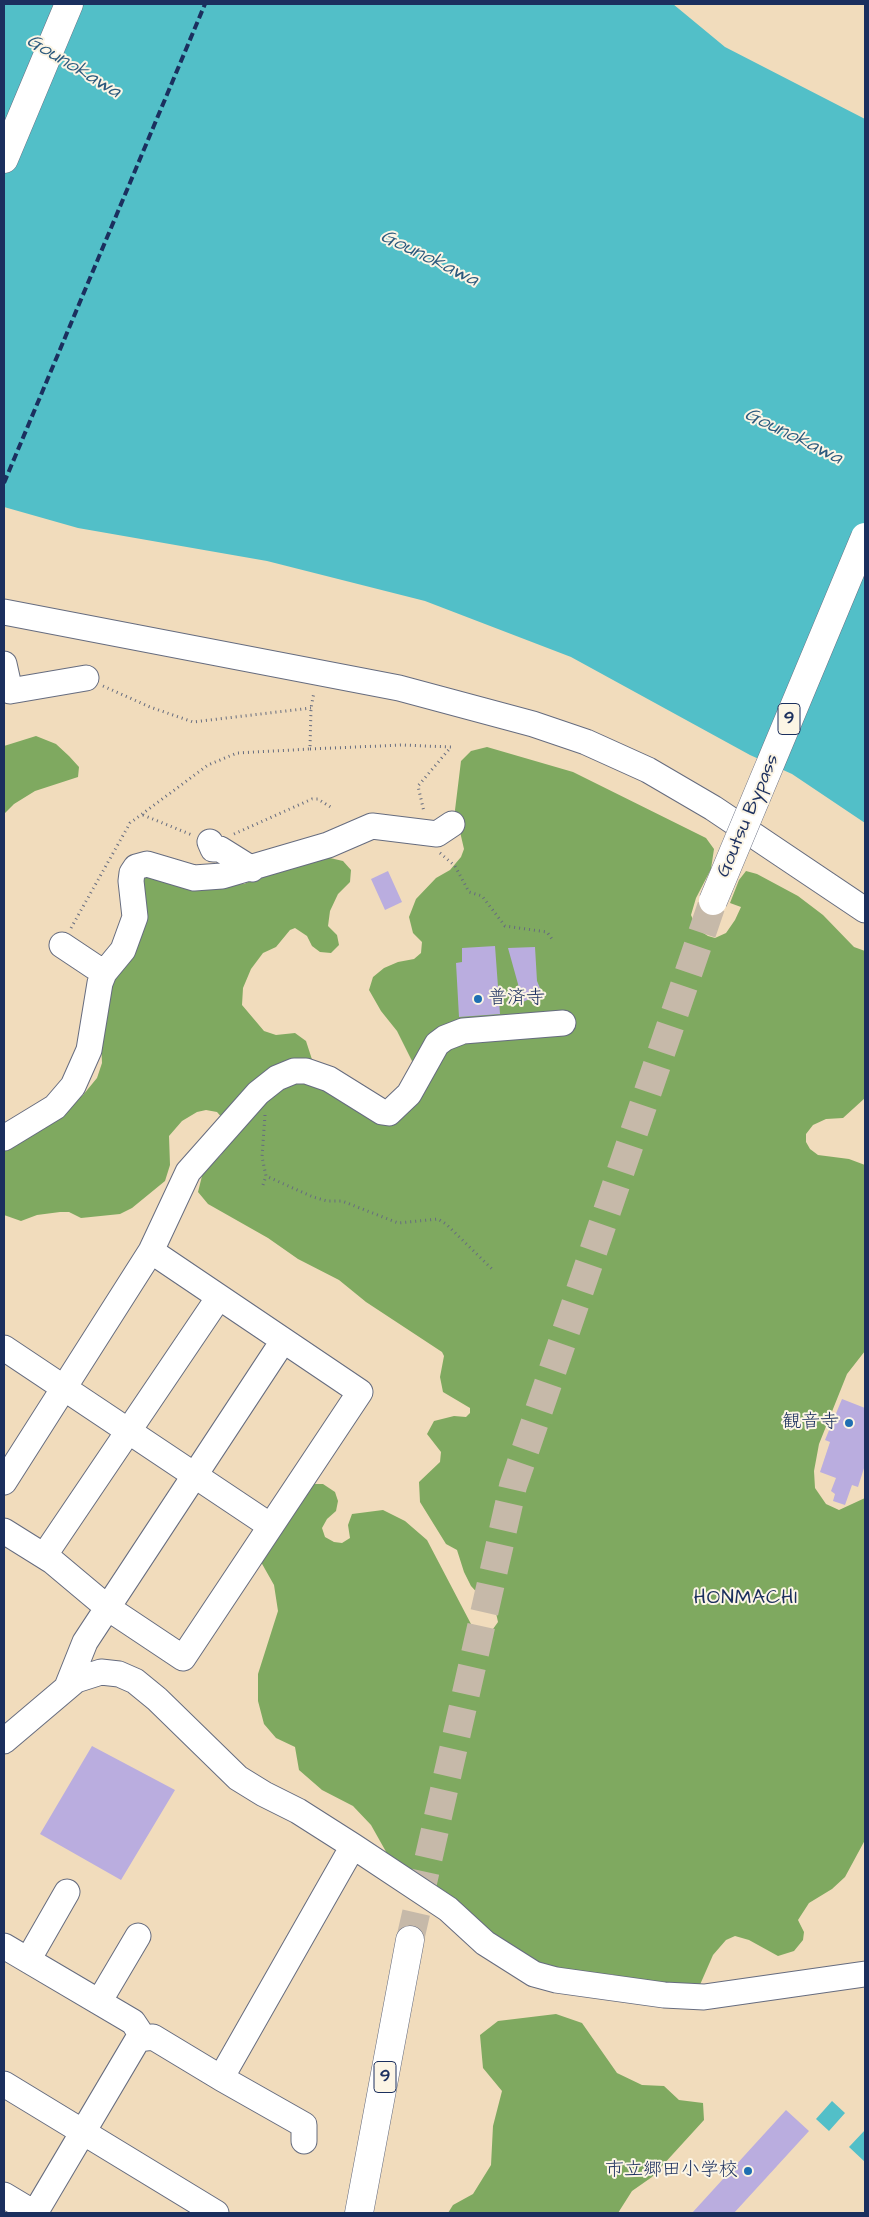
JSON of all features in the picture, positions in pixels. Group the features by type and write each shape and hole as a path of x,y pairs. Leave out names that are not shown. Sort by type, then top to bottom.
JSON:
{"highway":[{"path":"4,159 69,4"},
{"name":"Goutsu Bypass","path":"713,901 865,537"},
{"name":"9","path":"359,2213 410,1940"}],"street":[{"path":"744,818 865,537"},
{"path":"4,612 399,688 532,724 586,742 648,770 744,818 865,910"},
{"path":"4,664 10,691 86,678"},
{"path":"4,1138 55,1107 73,1086 90,1050 100,983 104,973 123,950 135,917 131,881 132,873 136,867 147,864 194,878 222,876 252,869 328,845 372,826 439,830"},
{"path":"210,842 213,849 220,849 252,869"},
{"path":"62,945 104,973"},
{"path":"4,1482 151,1251 188,1172 258,1092 289,1072 306,1071 329,1078 382,1112 389,1113 409,1094 438,1044 447,1036 463,1031 563,1023"},
{"path":"4,1531 44,1556 108,1608 183,1658 269,1525 360,1392 151,1251"},
{"path":"44,1556 219,1297"},
{"path":"67,1687 85,1642 196,1477 283,1341"},
{"path":"4,1348 269,1525"},
{"path":"4,1742 67,1687 90,1674 101,1672 120,1674 135,1681 157,1699 238,1778 298,1811 353,1846 448,1909 504,1957 534,1974 556,1980 664,1995 704,1997 865,1974"},
{"path":"221,2078 353,1846"},
{"path":"28,1960 67,1892"},
{"path":"99,2002 138,1936"},
{"path":"4,1946 133,2022 143,2037"},
{"path":"4,2195 35,2213 138,2039 143,2037 153,2037 304,2125 304,2140"},
{"path":"4,2084 216,2213"}],"path":[{"path":"310,749 311,708 318,672"},
{"path":"86,678 150,707 193,722 311,708"},
{"path":"62,945 130,823 208,765 237,753 402,745 451,747 418,786 439,830 438,851 454,866 470,892 482,896 505,926 548,932 552,939"},
{"path":"142,814 210,842 244,831 312,799 318,799 332,808"},
{"path":"264,1185 266,1176 262,1157 267,1094 265,1088"},
{"path":"266,1176 313,1198 327,1201 342,1201 398,1223 438,1219 446,1224 494,1271"}],"green space":[{"path":"36,736 56,744 69,756 79,767 78,777 35,791 14,804 4,814 4,746"},
{"path":"487,747 573,772 706,838 714,849 711,869 696,898 691,915 697,929 708,936 715,938 726,933 735,920 741,907 730,903 739,880 746,871 757,874 798,896 823,915 854,947 865,951 865,1098 843,1118 826,1119 813,1125 806,1134 806,1142 810,1149 818,1155 849,1159 865,1165 865,1351 847,1374 819,1444 814,1471 815,1488 826,1504 839,1510 865,1498 865,1840 845,1877 832,1889 809,1903 798,1920 804,1932 803,1940 794,1951 778,1956 749,1940 735,1936 726,1940 713,1955 699,1987 670,1990 610,1974 597,1977 537,1969 479,1925 446,1892 389,1857 371,1825 353,1806 322,1790 299,1770 295,1747 276,1738 264,1724 258,1701 258,1674 278,1611 274,1585 261,1562 308,1484 323,1484 335,1492 338,1501 336,1511 327,1519 322,1528 325,1537 334,1542 342,1543 350,1538 348,1525 352,1514 383,1510 405,1521 427,1540 471,1624 483,1631 493,1629 498,1622 496,1613 471,1586 457,1550 446,1544 420,1502 419,1482 440,1462 441,1452 427,1434 434,1421 454,1416 466,1417 470,1413 470,1408 443,1392 440,1377 444,1356 442,1352 366,1302 339,1280 298,1259 268,1238 208,1204 198,1192 203,1172 221,1155 231,1128 217,1112 206,1110 197,1112 182,1121 169,1136 170,1165 165,1181 132,1208 120,1214 81,1218 69,1212 60,1212 37,1215 21,1221 4,1215 4,1147 31,1133 83,1095 97,1078 102,1063 100,1013 136,874 224,885 244,884 270,872 308,859 330,858 343,861 351,870 350,882 338,894 330,911 328,926 337,935 339,945 331,953 320,952 312,946 307,936 295,928 290,930 276,947 263,953 251,969 243,988 242,1005 264,1031 276,1035 295,1033 306,1041 318,1078 379,1120 413,1063 397,1031 381,1011 369,990 373,977 384,968 398,962 414,959 421,953 422,942 413,933 409,917 416,899 436,878 450,870 461,857 464,849 455,810 461,761 471,751"},
{"path":"556,2014 582,2023 617,2073 642,2085 664,2086 679,2100 703,2103 704,2120 652,2177 632,2191 618,2213 448,2213 453,2205 473,2194 491,2165 493,2126 502,2091 483,2068 480,2035 498,2021"}],"water":[{"name":"Gounokawa","path":"4,4 673,4 725,47 865,119 865,823 792,774 750,755 571,657 425,601 267,561 78,528 4,507"},
{"path":"832,2101 845,2113 829,2131 816,2119"},
{"path":"865,2130 865,2162 849,2147"}],"building":[{"path":"388,871 402,902 385,910 371,879"},
{"name":"普済寺","path":"495,946 500,1014 459,1017 456,963 462,962 462,948"},
{"path":"535,947 537,981 542,993 523,1002 508,948"},
{"path":"842,1399 865,1408 865,1465 858,1487 852,1485 845,1505 833,1501 835,1494 831,1491 836,1478 820,1472 830,1442 825,1440"},
{"path":"92,1746 175,1790 121,1880 40,1834"},
{"path":"786,2110 809,2131 734,2213 692,2213"}],"tunnel":[{"path":"410,1940 513,1486 713,901"}],"railway":[{"path":"4,483 205,4"}],"place":[{"name":"普済寺","path":"478,999"},
{"name":"観音寺","path":"849,1423"},
{"name":"市立郷田小学校","path":"748,2171"}],"district":[{"name":"HONMACHI","path":"746,1599"}]}
